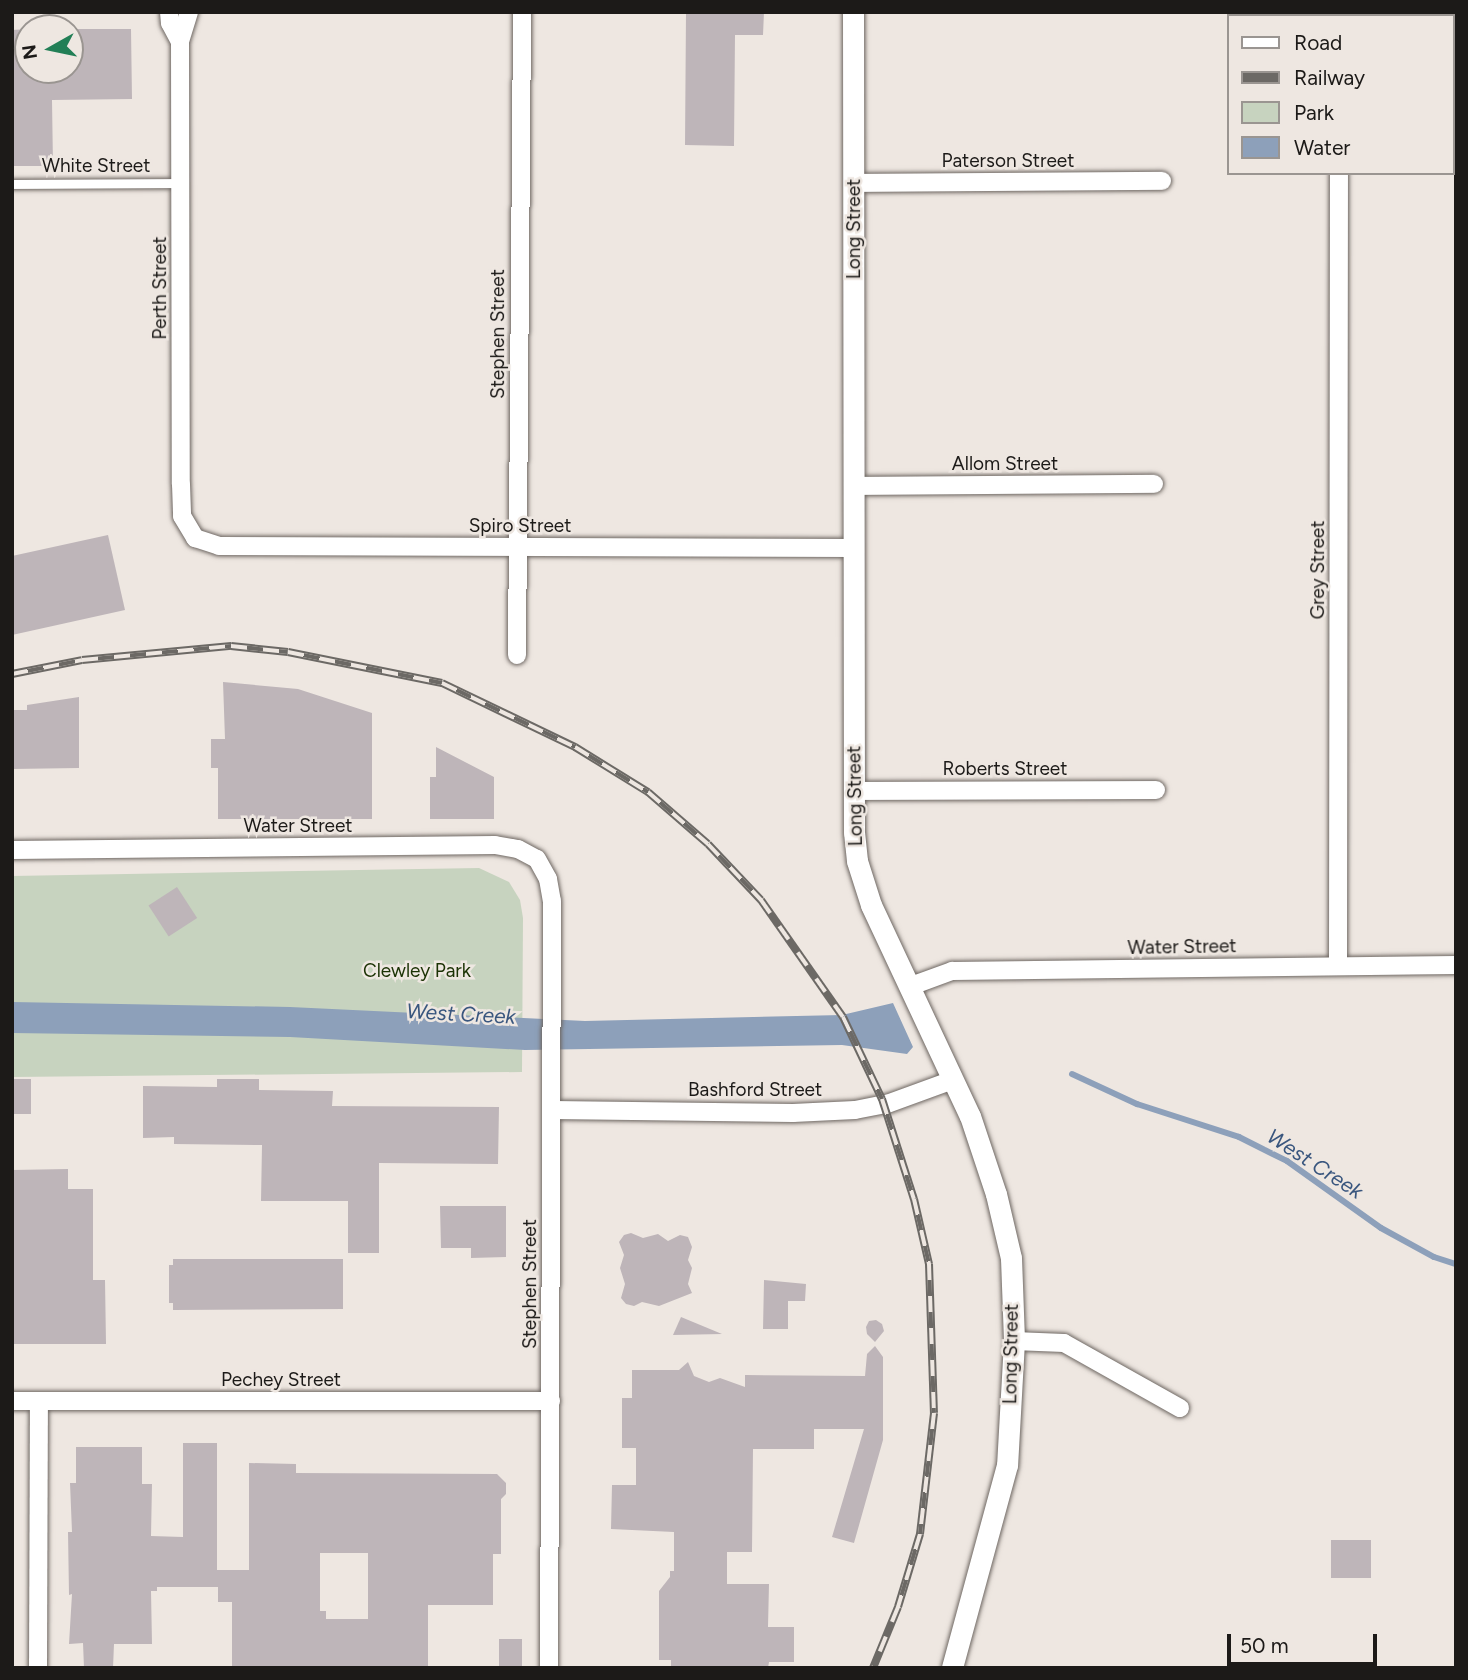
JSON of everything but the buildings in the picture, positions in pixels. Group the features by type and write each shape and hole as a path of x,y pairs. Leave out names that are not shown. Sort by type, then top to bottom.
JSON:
{"street":[{"name":"Perth Street","path":"169,12 170,23 180,42"},
{"name":"Perth Street","path":"189,532 182,516 181,484 180,42 190,12"},
{"name":"Stephen Street","path":"517,655 522,12"},
{"name":"Long Street","path":"853,12 857,861 871,905 970,1116 996,1194 1011,1258 1014,1341 1007,1465 952,1668"},
{"name":"Grey Street","path":"1338,966 1339,175"},
{"name":"Paterson Street","path":"854,183 1162,181"},
{"name":"Allom Street","path":"856,486 1154,484"},
{"name":"Spiro Street","path":"189,532 202,543 219,546 855,548"},
{"name":"Roberts Street","path":"855,791 1156,790"},
{"name":"Water Street","path":"12,850 495,845 518,849 537,859 548,879 552,901"},
{"name":"Stephen Street","path":"549,1668 552,901"},
{"name":"Water Street","path":"911,986 952,971 1456,965"},
{"name":"Bashford Street","path":"553,1110 793,1113 855,1110 887,1104 953,1080"},
{"path":"1014,1341 1064,1343 1180,1408"},
{"name":"Pechey Street","path":"12,1401 551,1401"},
{"path":"38,1668 39,1401"}],"lane":[{"name":"White Street","path":"12,184 181,183"}],"green space":[{"name":"Clewley Park","path":"479,868 509,882 520,900 523,918 522,1072 12,1077 12,876"}],"water":[{"path":"12,1002 290,1007 585,1021 842,1015 893,1003 913,1047 907,1054 842,1045 525,1050 290,1037 12,1033"}],"waterway":[{"name":"West Creek","path":"1072,1074 1137,1104 1239,1137 1287,1161 1381,1228 1434,1257 1456,1264"}],"railway":[{"path":"12,674 82,660 231,646 288,652 442,683 575,747 648,792 708,844 761,900 843,1017 882,1099 914,1199 929,1264 934,1413 920,1534 898,1607 873,1668"}]}
